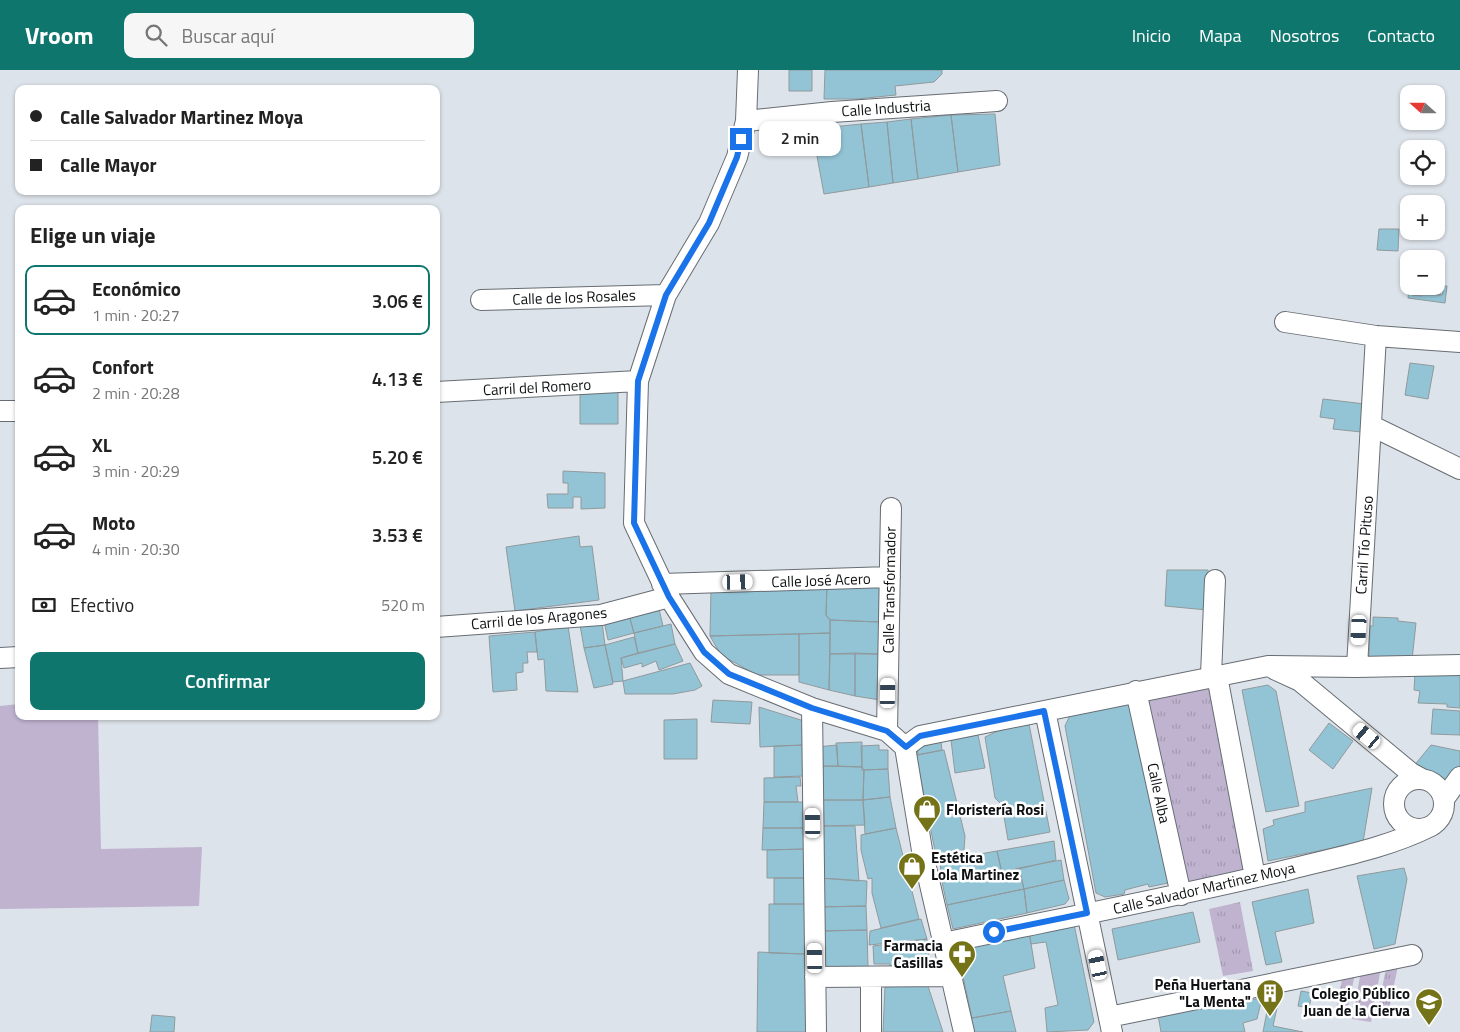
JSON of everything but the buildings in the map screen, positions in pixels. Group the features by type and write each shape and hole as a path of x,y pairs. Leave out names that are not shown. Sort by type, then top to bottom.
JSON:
{"street":[{"path":"748,70 746,121 737,157 709,223 666,295 638,381 634,523 666,591 704,652 729,674 812,708 887,731 906,747 922,850 964,1032"},
{"name":"Calle Industria","path":"746,121 832,112 998,101"},
{"name":"Calle de los Rosales","path":"481,300 666,295"},
{"path":"1285,322 1376,336 1460,342"},
{"name":"Carril Tío Pituso","path":"1356,667 1376,336"},
{"name":"Carril del Romero","path":"440,392 638,381"},
{"path":"0,410 15,411"},
{"path":"1372,426 1460,469"},
{"name":"Calle Transformador","path":"887,731 890,508"},
{"name":"Calle José Acero","path":"666,591 890,577"},
{"path":"1215,580 1214,676 1255,878"},
{"name":"Carril de los Aragones","path":"440,627 601,615 666,591"},
{"path":"0,658 15,657"},
{"path":"906,747 920,736 1268,666 1460,665"},
{"path":"1268,666 1300,681 1411,773 1438,787 1449,807"},
{"name":"Calle Alba","path":"1136,692 1181,895"},
{"path":"812,708 816,1032"},
{"path":"1044,711 1110,1024 1412,955"},
{"path":"1422,779 1414,780 1400,788 1394,803 1395,811 1403,824 1418,830 1431,826 1438,821 1449,807 1460,777"},
{"name":"Calle Salvador Martinez Moya","path":"943,943 1181,895 1255,878 1403,840 1431,826"},
{"path":"815,977 950,976"},
{"path":"871,978 871,1032"}],"green space":[{"path":"1216,677 1255,877 1182,894 1138,692"},
{"path":"15,704 15,720 98,720 101,849 202,847 199,906 0,909 0,706"},
{"path":"1240,902 1253,971 1223,976 1209,909"},
{"path":"1387,964 1398,966 1387,1019 1376,1017"},
{"path":"1362,966 1381,968 1371,1022 1352,1019"},
{"path":"1343,973 1355,973 1348,1008 1337,1007"}],"place":[{"name":"Floristería Rosi","path":"927,833"},
{"name":"Estética Lola Martinez","path":"912,890"},
{"name":"Farmacia Casillas","path":"962,978"},
{"name":"Peña Huertana \"La Menta\"","path":"1270,1017"},
{"name":"Colegio Público Juan de la Cierva","path":"1429,1026"}],"route":[{"path":"741,139 737,157 709,223 666,295 638,381 634,523 669,597 704,652 729,674 812,708 887,731 906,747 920,736 1044,711 1087,913 994,932"}]}
